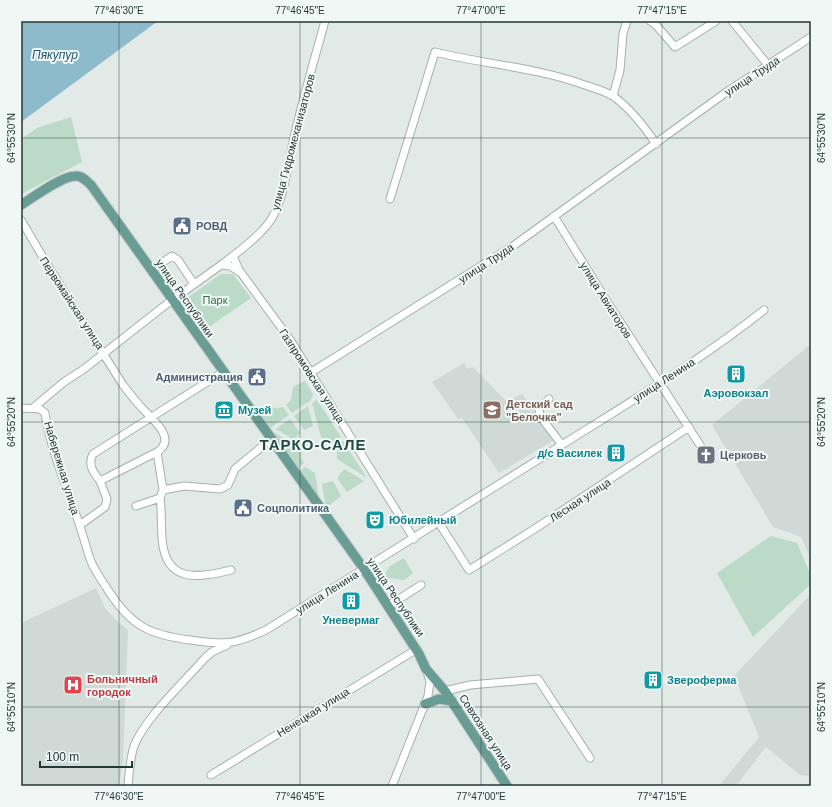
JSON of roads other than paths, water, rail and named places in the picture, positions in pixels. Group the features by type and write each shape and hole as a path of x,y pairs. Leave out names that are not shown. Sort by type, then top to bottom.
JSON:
{"main road":[{"name":"улица Республики","path":"21,205 66,178 76,176 83,178 91,185 364,569 417,649 426,669"},
{"name":"Совхозная улица","path":"426,669 445,691 508,786"},
{"path":"425,704 439,699 452,701"}],"street":[{"name":"улица Гидромеханизаторов","path":"33,408 64,382 84,369 172,300 233,256 271,220 279,204 293,140 325,21"},
{"path":"612,96 620,70 623,32 629,21"},
{"path":"650,21 655,24 675,47 716,21"},
{"path":"732,21 768,65"},
{"name":"улица Труда","path":"310,373 482,267 656,144 728,91 811,37"},
{"path":"390,198 435,52 470,61 531,69 568,79 612,96 643,124 656,144"},
{"name":"улица Авиаторов","path":"554,216 659,383 700,445"},
{"name":"Первомайская улица","path":"21,220 48,266 123,385 150,418 156,422 163,434 164,445 157,452"},
{"path":"151,270 172,256 178,260 194,284"},
{"name":"Газпромовская улица","path":"233,256 242,274 291,341 414,539"},
{"path":"221,265 230,266 242,274"},
{"name":"улица Ленина","path":"128,786 134,748 139,735 205,658 219,648 242,641 266,630 414,539 731,336 764,310"},
{"path":"80,525 105,507 107,499 100,481 92,470 90,464 90,459 93,454 223,372"},
{"path":"549,399 540,409 540,416 562,445"},
{"path":"21,408 33,408"},
{"name":"Набережная улица","path":"33,408 40,409 45,413 69,496 80,525"},
{"name":"Лесная улица","path":"439,523 469,570 536,528 688,427"},
{"path":"163,490 184,486 220,489 228,485 235,469 271,439"},
{"path":"100,481 157,452 163,490 160,498 162,539 171,566 184,575 201,576 231,570"},
{"path":"136,506 160,498"},
{"name":"улица Ленина","path":"80,525 91,560 99,579 121,610 141,626 154,633 172,638 231,644"},
{"path":"388,606 421,585"},
{"path":"203,642 206,650 205,658"},
{"name":"Ненецкая улица","path":"211,775 417,649"},
{"name":"улица Республики","path":"392,786 425,704 430,681 426,669"},
{"name":"Совхозная улица","path":"445,691 470,685 538,678 590,758"}],"water":[{"name":"Пякупур","path":"21,21 158,21 21,122"}],"place":[{"name":"РОВД","path":"182,226"},
{"name":"Аэровокзал","path":"736,374"},
{"name":"Администрация","path":"257,377"},
{"name":"Музей","path":"224,410"},
{"name":"Детский сад \"Белочка\"","path":"492,410"},
{"name":"д/с Василек","path":"616,453"},
{"name":"Церковь","path":"706,455"},
{"name":"Соцполитика","path":"243,508"},
{"name":"Юбилейный","path":"375,520"},
{"name":"Уневермаг","path":"351,601"},
{"name":"Звероферма","path":"653,680"},
{"name":"Больничный городок","path":"73,685"}],"district":[{"name":"ТАРКО-САЛЕ","path":"313,445"}],"park label":[{"name":"Парк","path":"215,300"}]}
